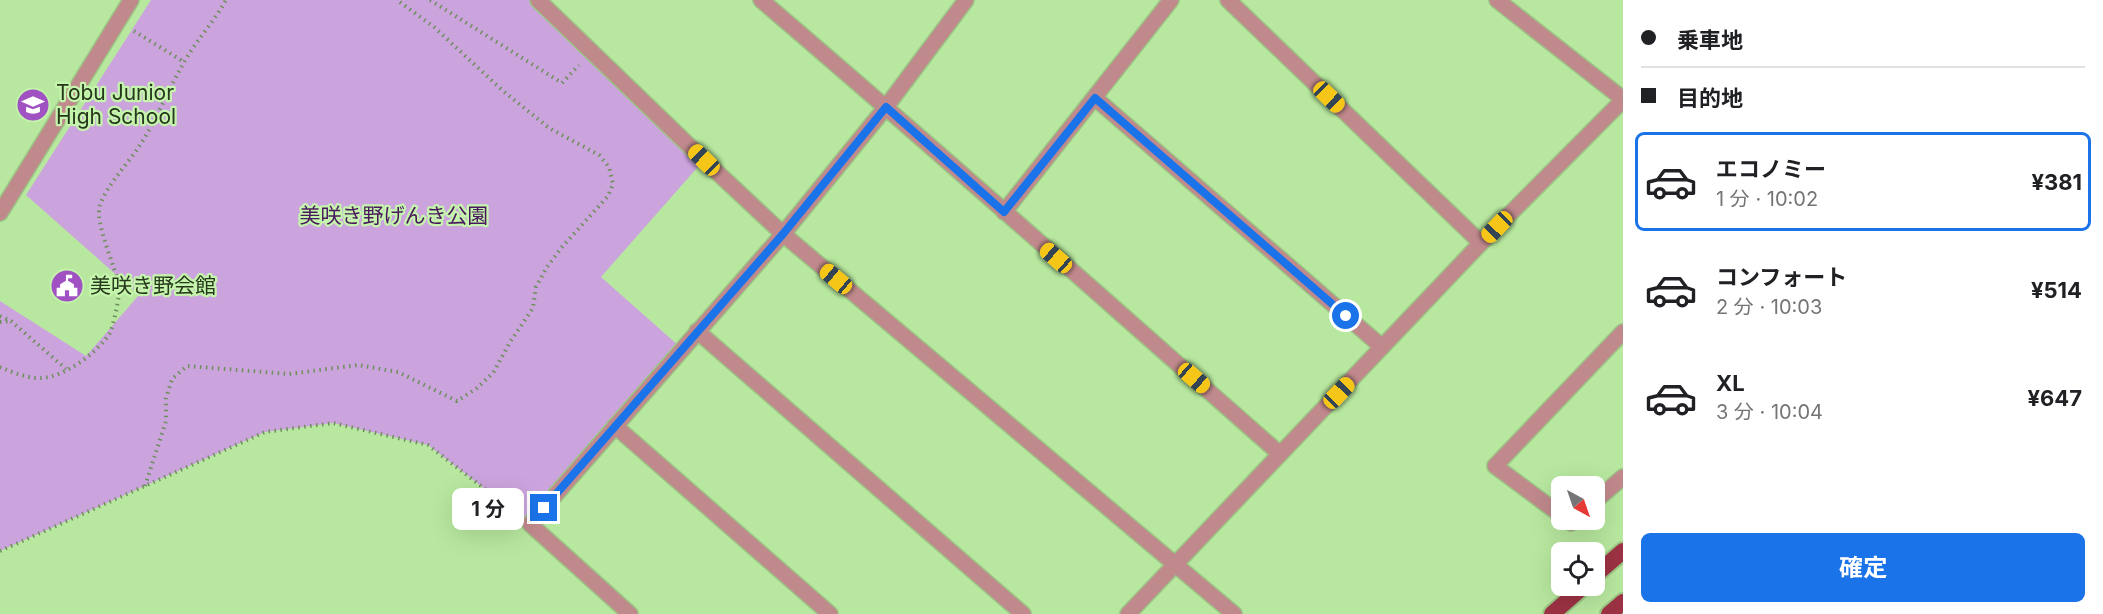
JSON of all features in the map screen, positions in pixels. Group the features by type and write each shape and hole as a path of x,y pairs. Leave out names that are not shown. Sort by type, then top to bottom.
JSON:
{"highway":[{"path":"1605,567 1623,551"},
{"path":"1552,614 1572,596"},
{"path":"1609,614 1623,602"}],"street":[{"path":"0,213 131,0"},
{"path":"538,0 783,234 1234,614"},
{"path":"761,0 1280,454"},
{"path":"630,614 530,524 783,234 886,107 966,0"},
{"path":"1004,212 1171,0"},
{"path":"1228,0 1481,243"},
{"path":"1128,614 1481,243 1623,99 1497,0"},
{"path":"1095,98 1382,347"},
{"path":"697,331 1023,614"},
{"path":"1551,508 1495,466 1623,332"},
{"path":"615,426 830,614"},
{"path":"1605,493 1623,477"}],"path":[{"path":"0,368 28,377 41,378 54,375 86,357 111,331 120,290 102,227 99,207 141,143 184,62 216,18 225,0"},
{"path":"145,486 166,422 166,398 172,379 187,366 289,374 358,365 398,372 457,401 477,388 493,373 532,308 536,287 547,267 608,196 613,184 609,167 598,156 549,128 502,90 434,27 396,0"},
{"path":"430,0 562,82 592,52"},
{"path":"132,30 184,62"},
{"path":"0,316 11,321 66,369"},
{"path":"0,322 11,321"},
{"path":"0,551 265,432 333,423 428,445 530,524"}],"green space":[{"name":"美咲き野げんき公園","path":"151,0 538,0 704,160 601,277 679,346 530,524 428,445 333,423 265,432 0,551 0,301 86,356 139,295 26,195"}],"place":[{"name":"Tobu Junior High School","path":"33,105"},
{"name":"美咲き野会館","path":"67,286"}],"route":[{"path":"544,508 783,234 886,107 1004,212 1095,98 1346,316"}]}
